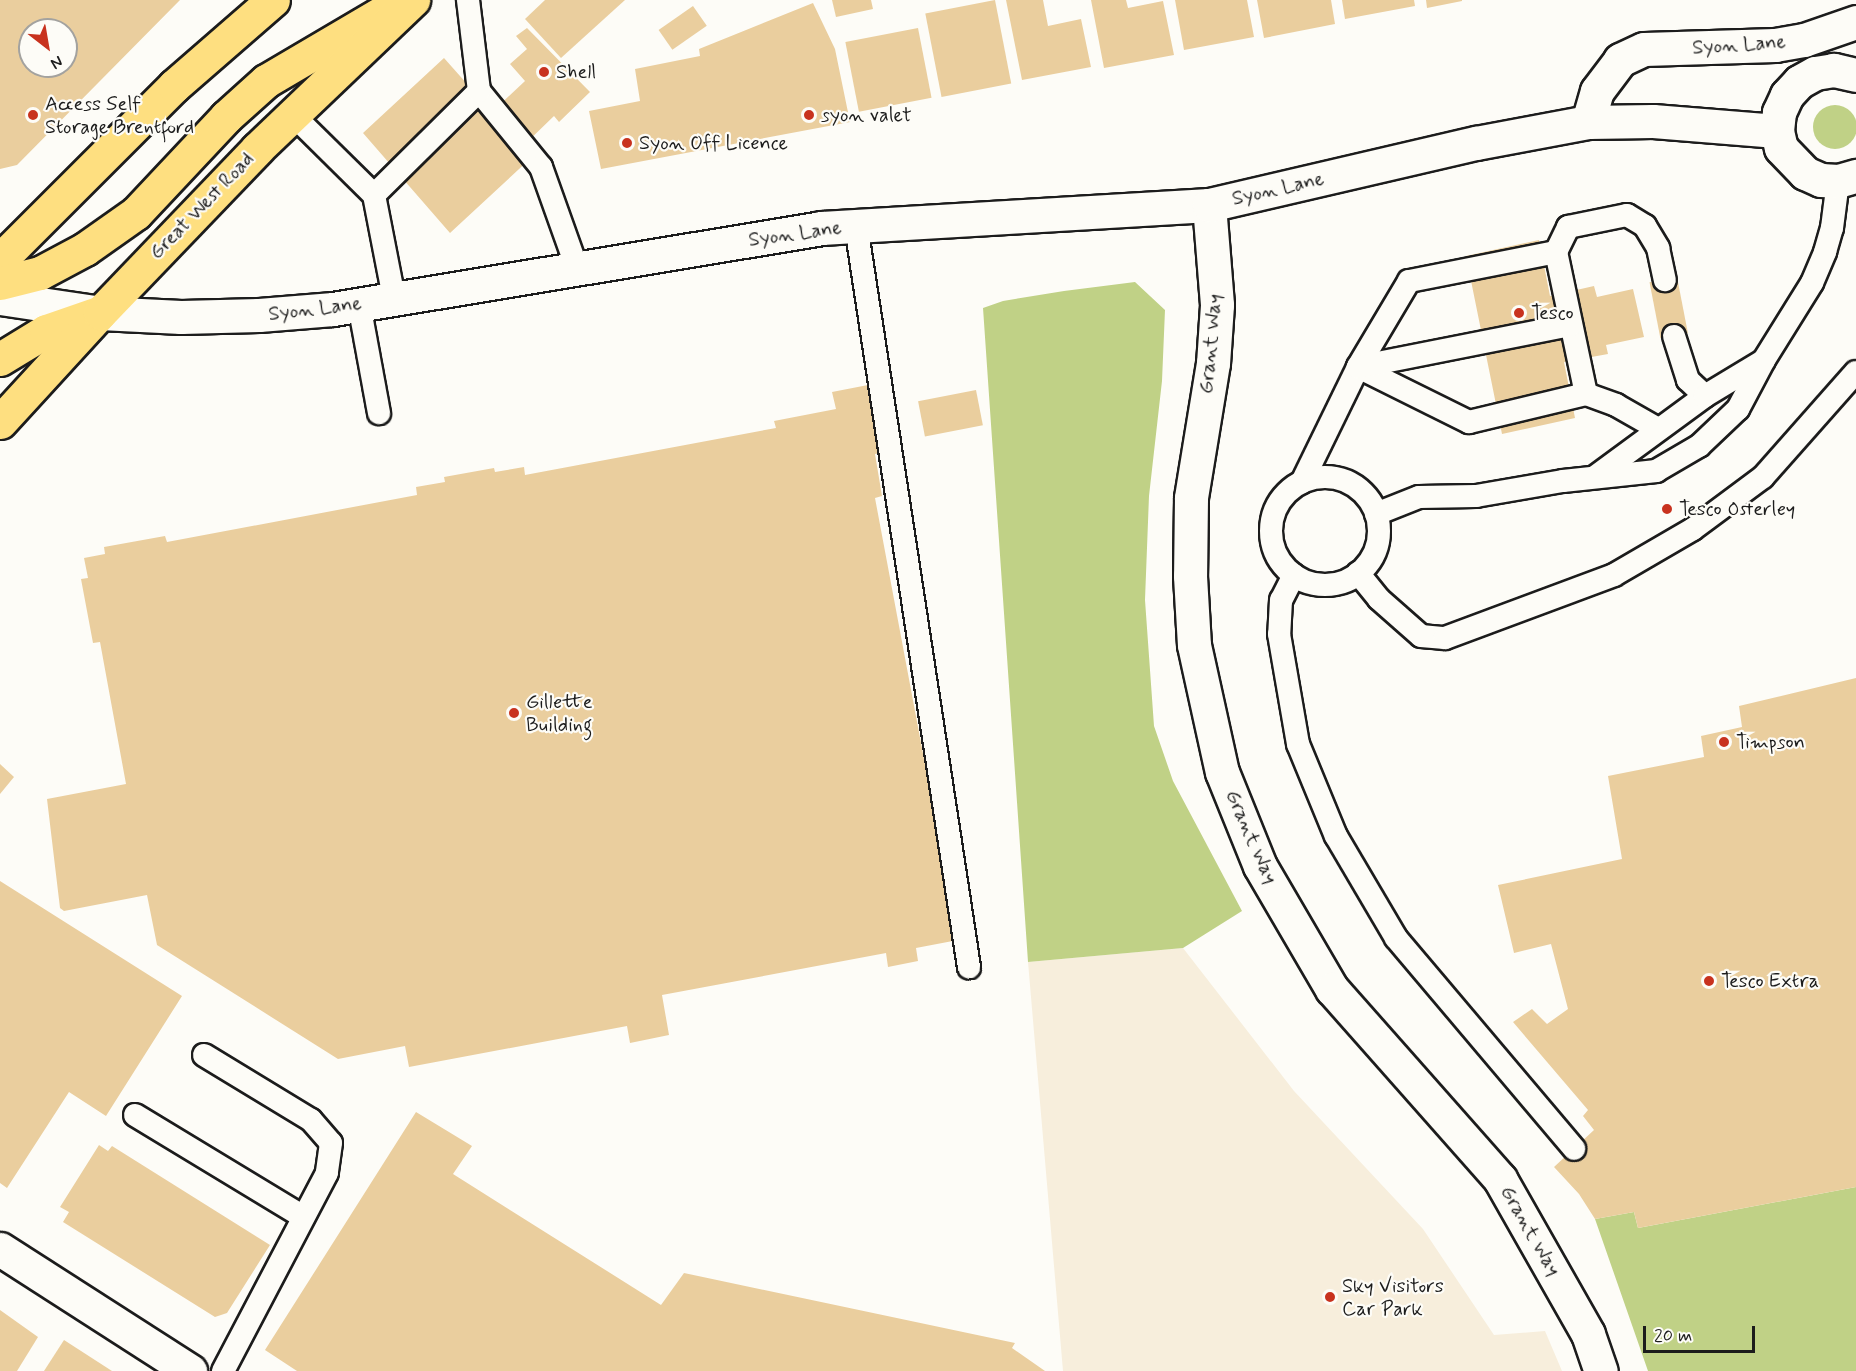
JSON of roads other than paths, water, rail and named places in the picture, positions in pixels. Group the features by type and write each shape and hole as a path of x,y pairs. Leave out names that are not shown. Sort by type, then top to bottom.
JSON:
{"highway":[{"path":"0,260 174,86 273,0"},
{"path":"0,283 40,273 85,249 136,213 226,117 266,81 403,0"},
{"name":"Great West Road","path":"0,422 257,148 413,0"},
{"path":"0,359 46,331 100,313"}],"main road":[{"name":"Syon Lane","path":"1588,122 1597,91 1620,60 1644,50 1775,45 1804,39 1856,22"},
{"path":"1847,178 1821,180 1805,173 1781,148 1777,131 1779,112 1787,95 1799,82 1815,73 1834,70 1856,75"},
{"name":"Syon Lane","path":"0,298 100,313 181,317 260,315 359,304 821,228 1209,205 1476,143 1588,122 1653,121 1777,131"},
{"name":"Grant Way","path":"1209,205 1217,305 1213,363 1191,498 1190,576 1194,645 1222,772 1260,866 1332,989 1500,1179 1588,1334 1598,1370"},
{"path":"0,1249 190,1371"}],"lane":[{"path":"468,0 479,91 541,167 577,268"},
{"path":"374,195 479,91"},
{"path":"293,115 374,195 394,298"},
{"path":"1376,514 1419,497 1476,496 1596,476 1656,471 1699,446 1738,410 1764,360 1812,283 1825,252 1847,178"},
{"path":"1586,394 1556,252 1568,226 1627,215 1645,226 1658,248 1665,280"},
{"path":"855,226 969,967"},
{"path":"1302,482 1358,368 1409,281 1556,252"},
{"path":"359,304 379,413"},
{"path":"1358,368 1572,326"},
{"path":"1674,336 1688,380 1705,396"},
{"path":"1596,476 1705,396 1764,360"},
{"path":"1358,368 1469,422 1586,394 1616,405 1658,429"},
{"path":"1358,573 1379,599 1421,636 1445,638 1614,575 1693,529 1763,477 1856,372"},
{"path":"1319,477 1346,482 1367,498 1376,514 1377,545 1370,559 1358,573 1332,584 1316,584 1294,575 1277,556 1271,540 1271,523 1277,506 1287,492 1302,482 1319,477"},
{"path":"1294,575 1281,600 1279,634 1298,744 1336,836 1396,938 1574,1149"},
{"path":"204,1055 311,1120 331,1143 327,1173 302,1216 223,1371"},
{"path":"135,1115 302,1216"}],"place":[{"name":"Shell","path":"544,72"},
{"name":"Access Self Storage Brentford","path":"33,115"},
{"name":"syon valet","path":"809,115"},
{"name":"Syon Off Licence","path":"627,143"},
{"name":"Tesco","path":"1519,313"},
{"name":"Tesco Osterley","path":"1667,509"},
{"name":"Gillette Building","path":"514,713"},
{"name":"Timpson","path":"1724,742"},
{"name":"Tesco Extra","path":"1709,981"},
{"name":"Sky Visitors Car Park","path":"1330,1297"}]}
